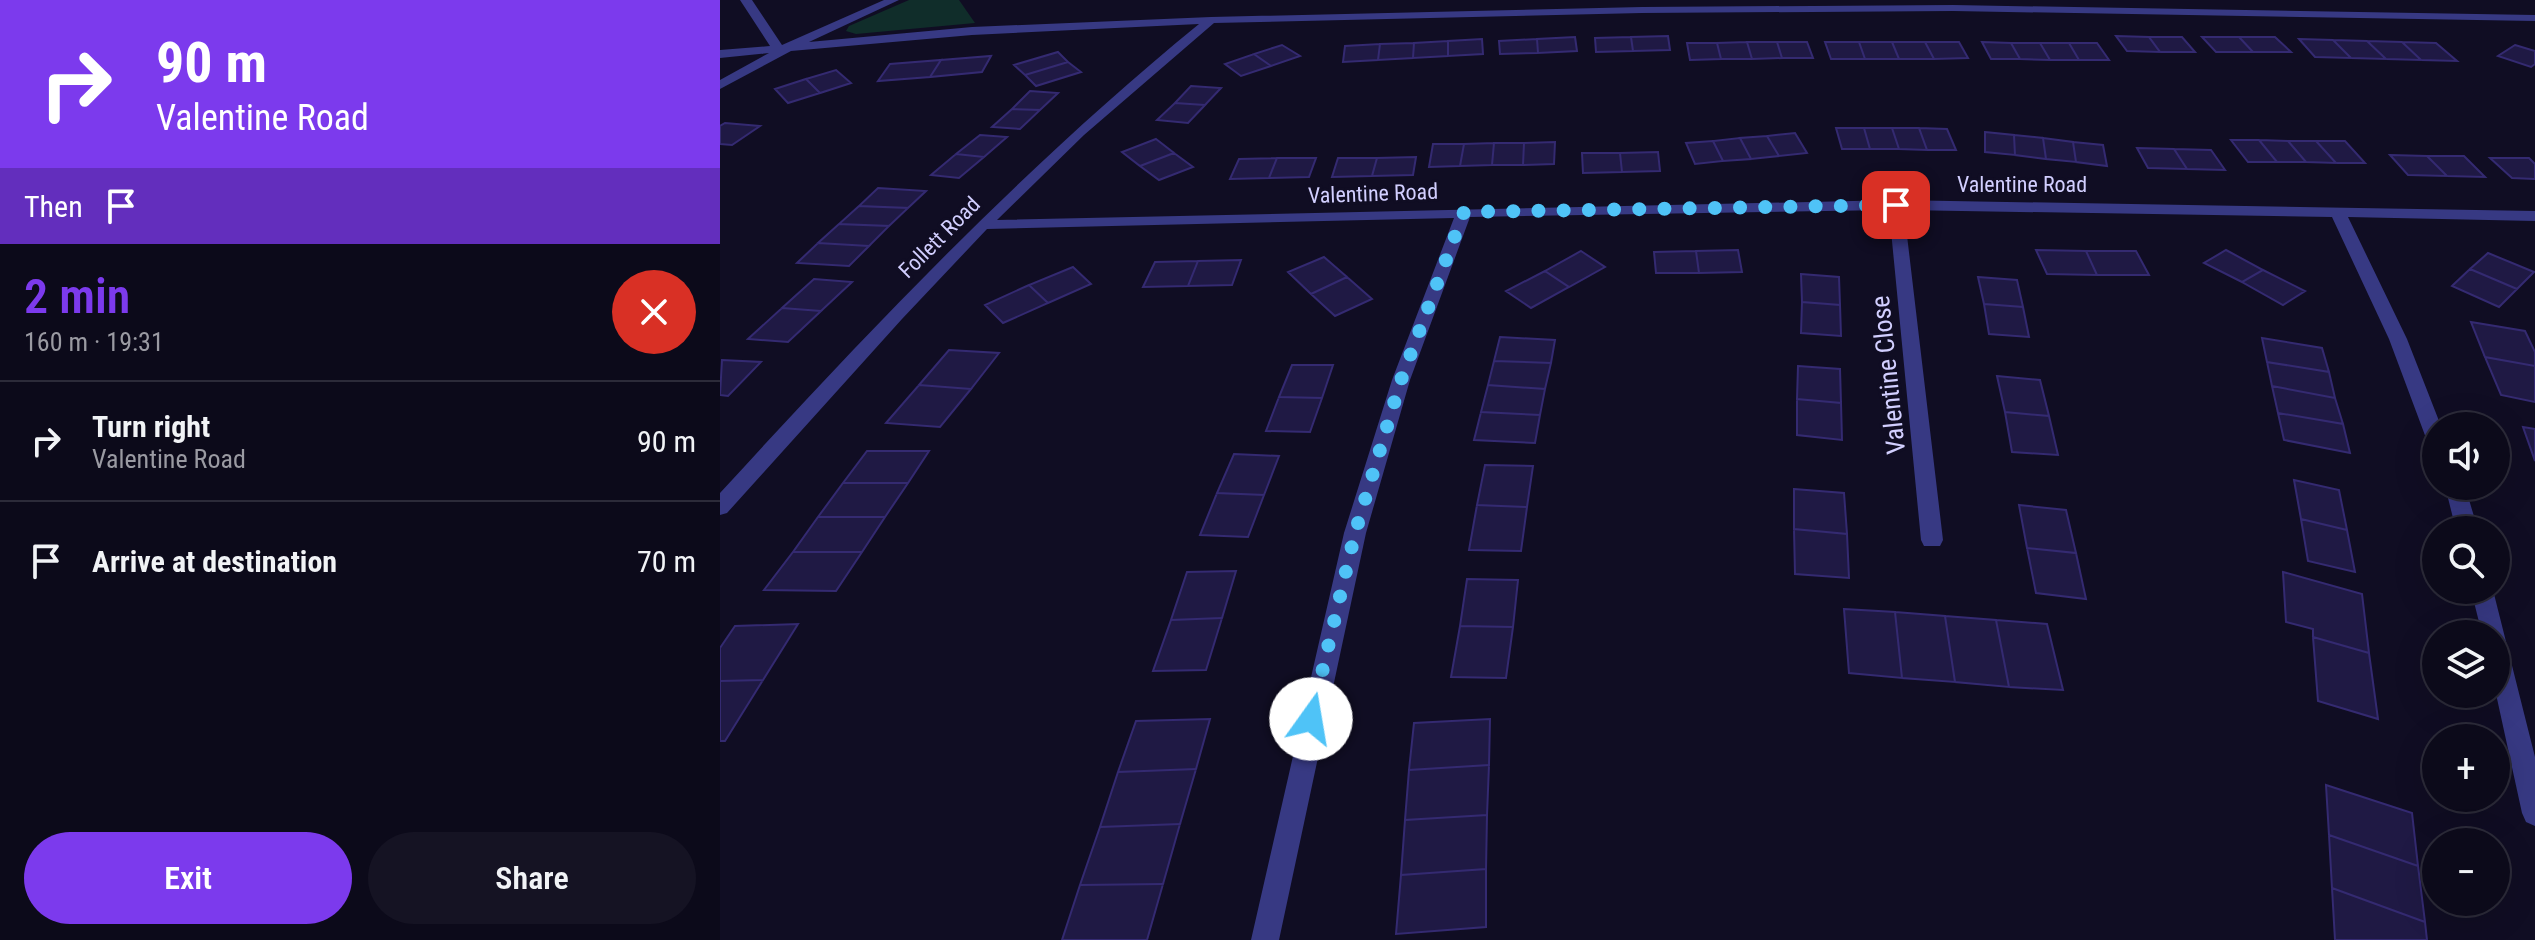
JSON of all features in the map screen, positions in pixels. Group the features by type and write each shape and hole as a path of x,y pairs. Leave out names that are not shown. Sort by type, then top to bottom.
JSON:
{"street":[{"path":"746,0 777,47"},
{"path":"720,85 793,45 893,0"},
{"path":"1642,10 1656,0"},
{"path":"2089,0 2119,10"},
{"path":"720,54 972,31 1211,20 1642,10 2119,10 2535,18"},
{"name":"Follett Road","path":"720,507 880,329 981,225 1117,96 1211,20"},
{"name":"Valentine Road","path":"981,225 1464,212 1896,205 2535,216"},
{"name":"Valentine Close","path":"1896,205 1932,540"},
{"path":"2337,211 2398,339 2426,412"},
{"path":"1265,940 1355,533 1401,380 1464,212"},
{"path":"2510,703 2535,813"}],"green space":[{"path":"909,0 959,0 975,23 856,34 846,31 849,26"}],"building":[{"path":"1668,36 1670,50 1633,51 1631,37"},
{"path":"2116,36 2149,37 2160,52 2127,51"},
{"path":"1575,37 1577,51 1538,53 1537,39"},
{"path":"1631,37 1633,51 1596,52 1595,38"},
{"path":"2149,37 2182,37 2195,52 2160,52"},
{"path":"2202,37 2239,37 2253,52 2216,52"},
{"path":"2239,37 2275,37 2291,52 2253,52"},
{"path":"1482,39 1483,54 1448,56 1448,41"},
{"path":"1537,39 1538,53 1500,54 1499,41"},
{"path":"2299,39 2333,40 2351,58 2315,57"},
{"path":"2333,40 2367,41 2386,59 2351,58"},
{"path":"1448,41 1448,56 1413,58 1414,43"},
{"path":"2367,41 2402,42 2421,60 2386,59"},
{"path":"1747,42 1777,42 1782,58 1752,59"},
{"path":"1747,42 1752,59 1721,59 1717,43"},
{"path":"1777,42 1807,42 1813,58 1782,58"},
{"path":"1825,42 1859,42 1865,59 1831,59"},
{"path":"1859,42 1892,42 1899,59 1865,59"},
{"path":"1892,42 1925,42 1934,59 1899,59"},
{"path":"1925,42 1959,42 1968,58 1934,59"},
{"path":"1982,42 2011,43 2020,59 1991,59"},
{"path":"2402,42 2436,43 2457,61 2421,60"},
{"path":"1414,43 1413,58 1378,60 1380,44"},
{"path":"1687,43 1717,43 1721,59 1690,60"},
{"path":"2011,43 2040,43 2050,60 2020,59"},
{"path":"2040,43 2069,43 2079,60 2050,60"},
{"path":"2069,43 2097,43 2109,60 2079,60"},
{"path":"1380,44 1378,60 1343,62 1345,46"},
{"path":"1282,45 1300,56 1271,66 1254,54"},
{"path":"2515,45 2535,51 2535,64 2531,67 2498,56"},
{"path":"1058,52 1068,62 1025,75 1014,65"},
{"path":"1254,54 1271,66 1241,76 1225,64"},
{"path":"991,56 982,72 930,77 941,60"},
{"path":"941,60 930,77 878,81 890,64"},
{"path":"1068,62 1081,72 1036,86 1025,75"},
{"path":"836,70 851,83 820,93 806,79"},
{"path":"806,79 820,93 788,103 775,89"},
{"path":"1191,86 1221,88 1205,105 1175,103"},
{"path":"1030,91 1058,93 1040,110 1012,109"},
{"path":"1175,103 1205,105 1188,123 1157,120"},
{"path":"1012,109 1040,110 1020,129 992,127"},
{"path":"725,123 760,126 732,145 720,144 720,126"},
{"path":"1836,128 1864,128 1870,149 1842,149"},
{"path":"1864,128 1892,128 1899,149 1870,149"},
{"path":"1892,128 1919,128 1927,150 1899,149"},
{"path":"1919,128 1947,129 1956,150 1927,150"},
{"path":"1985,132 2014,135 2015,155 1985,152"},
{"path":"1795,133 1807,153 1779,156 1767,136"},
{"path":"980,135 1007,137 984,157 956,154"},
{"path":"2014,135 2043,138 2046,159 2015,155"},
{"path":"1767,136 1779,156 1751,159 1740,138"},
{"path":"1740,138 1751,159 1723,161 1713,141"},
{"path":"2043,138 2073,142 2076,162 2046,159"},
{"path":"1156,139 1174,153 1140,166 1122,152"},
{"path":"2231,140 2259,140 2277,162 2248,162"},
{"path":"2259,140 2288,141 2306,162 2277,162"},
{"path":"1713,141 1723,161 1695,164 1686,143"},
{"path":"2288,141 2316,141 2336,163 2306,162"},
{"path":"2316,141 2345,141 2365,163 2336,163"},
{"path":"1555,142 1554,164 1523,165 1524,143"},
{"path":"2073,142 2103,145 2107,166 2076,162"},
{"path":"1494,143 1492,165 1460,166 1464,144"},
{"path":"1494,143 1524,143 1523,165 1492,165"},
{"path":"1433,144 1464,144 1460,166 1429,167"},
{"path":"2137,148 2174,149 2187,169 2148,168"},
{"path":"2174,149 2211,150 2225,170 2187,169"},
{"path":"1658,152 1660,171 1622,172 1620,153"},
{"path":"1174,153 1193,167 1159,180 1140,166"},
{"path":"1582,153 1620,153 1622,172 1583,173"},
{"path":"956,154 984,157 959,178 931,175"},
{"path":"2390,155 2427,156 2447,176 2408,175"},
{"path":"2427,156 2464,156 2485,177 2447,176"},
{"path":"1416,157 1413,175 1372,176 1377,158"},
{"path":"1277,158 1269,178 1230,179 1239,159"},
{"path":"1277,158 1316,158 1309,177 1269,178"},
{"path":"1338,158 1377,158 1372,176 1332,177"},
{"path":"2490,158 2529,158 2535,164 2535,179 2512,178"},
{"path":"878,188 926,191 908,208 859,206"},
{"path":"859,206 908,208 889,226 839,224"},
{"path":"839,224 889,226 869,246 818,243"},
{"path":"818,243 869,246 849,266 797,263"},
{"path":"1738,250 1742,272 1699,273 1696,251"},
{"path":"2036,250 2086,251 2097,275 2047,274"},
{"path":"2226,250 2263,270 2242,282 2204,263"},
{"path":"1581,251 1605,267 1569,287 1545,271"},
{"path":"1696,251 1699,273 1656,273 1654,252"},
{"path":"2086,251 2136,251 2149,275 2097,275"},
{"path":"2488,253 2534,272 2517,289 2470,269"},
{"path":"1324,257 1347,277 1311,294 1288,272"},
{"path":"1241,260 1232,285 1188,286 1198,261"},
{"path":"1198,261 1188,286 1143,287 1155,262"},
{"path":"1073,267 1091,284 1048,303 1029,285"},
{"path":"2470,269 2517,289 2499,307 2452,286"},
{"path":"2263,270 2305,291 2283,305 2242,282"},
{"path":"1545,271 1569,287 1531,308 1506,291"},
{"path":"1801,274 1839,277 1840,305 1802,302"},
{"path":"1347,277 1372,299 1335,316 1311,294"},
{"path":"1978,277 2017,280 2023,307 1984,304"},
{"path":"814,279 852,282 821,311 782,308"},
{"path":"1029,285 1048,303 1003,323 985,305"},
{"path":"1802,302 1840,305 1841,336 1801,333"},
{"path":"1984,304 2023,307 2029,337 1989,334"},
{"path":"782,308 821,311 788,342 748,339"},
{"path":"2471,322 2525,331 2535,352 2535,366 2485,357"},
{"path":"1500,337 1555,340 1551,363 1494,361"},
{"path":"2262,338 2322,348 2329,372 2267,362"},
{"path":"949,350 999,353 971,389 919,385"},
{"path":"2485,357 2535,366 2535,402 2501,395"},
{"path":"722,360 761,362 728,396 720,395"},
{"path":"1494,361 1551,363 1545,389 1488,385"},
{"path":"2267,362 2329,372 2335,398 2272,386"},
{"path":"1292,365 1333,365 1322,398 1279,397"},
{"path":"1798,366 1840,369 1841,403 1797,399"},
{"path":"1997,376 2040,380 2049,416 2005,412"},
{"path":"919,385 971,389 940,427 886,423"},
{"path":"1488,385 1545,389 1540,415 1481,412"},
{"path":"2272,386 2335,398 2343,424 2278,413"},
{"path":"1279,397 1322,398 1310,432 1266,431"},
{"path":"1797,399 1841,403 1842,440 1797,435"},
{"path":"1481,412 1540,415 1535,443 1474,440"},
{"path":"2005,412 2049,416 2058,455 2012,452"},
{"path":"2278,413 2343,424 2350,453 2284,440"},
{"path":"2523,427 2535,429 2535,461"},
{"path":"867,451 929,451 908,483 843,483"},
{"path":"1234,454 1279,456 1264,495 1217,493"},
{"path":"1485,465 1533,466 1527,507 1477,505"},
{"path":"2294,480 2339,490 2347,530 2301,519"},
{"path":"843,483 908,483 885,517 818,517"},
{"path":"1794,489 1844,493 1847,534 1794,529"},
{"path":"1217,493 1264,495 1248,537 1200,535"},
{"path":"1477,505 1527,507 1521,551 1469,550"},
{"path":"2019,505 2066,510 2076,553 2027,548"},
{"path":"818,517 885,517 862,552 793,552"},
{"path":"2301,519 2347,530 2355,572 2308,561"},
{"path":"1794,529 1847,534 1849,578 1795,574"},
{"path":"2027,548 2076,553 2086,599 2036,593"},
{"path":"793,552 862,552 836,591 764,590"},
{"path":"1236,571 1222,618 1171,620 1187,572"},
{"path":"2283,572 2362,594 2369,653 2313,637 2313,629 2286,622"},
{"path":"1467,579 1518,580 1513,627 1460,626"},
{"path":"1844,609 1895,612 1902,678 1849,673"},
{"path":"1895,612 1945,616 1955,682 1902,678"},
{"path":"1945,616 1996,620 2009,687 1955,682"},
{"path":"1222,618 1206,670 1153,671 1171,620"},
{"path":"1996,620 2047,624 2063,690 2009,687"},
{"path":"798,624 763,680 720,681 720,648 735,626"},
{"path":"1460,626 1513,627 1506,678 1451,677"},
{"path":"2313,637 2369,653 2378,719 2318,701"},
{"path":"763,680 725,741 720,741 720,681"},
{"path":"1210,719 1196,769 1118,772 1136,721"},
{"path":"1490,719 1489,765 1409,770 1414,723"},
{"path":"1489,765 1487,815 1405,820 1409,770"},
{"path":"1196,769 1180,824 1100,827 1118,772"},
{"path":"2326,785 2412,813 2418,866 2329,835"},
{"path":"1487,815 1486,869 1401,875 1405,820"},
{"path":"1180,824 1163,884 1080,885 1100,827"},
{"path":"2329,835 2418,866 2425,922 2332,888"},
{"path":"1486,869 1486,927 1396,934 1401,875"},
{"path":"1163,884 1147,940 1062,940 1080,885"},
{"path":"2332,888 2425,922 2427,940 2335,940"}],"route":[{"path":"1311,719 1355,533 1401,380 1464,212 1896,205"}]}
